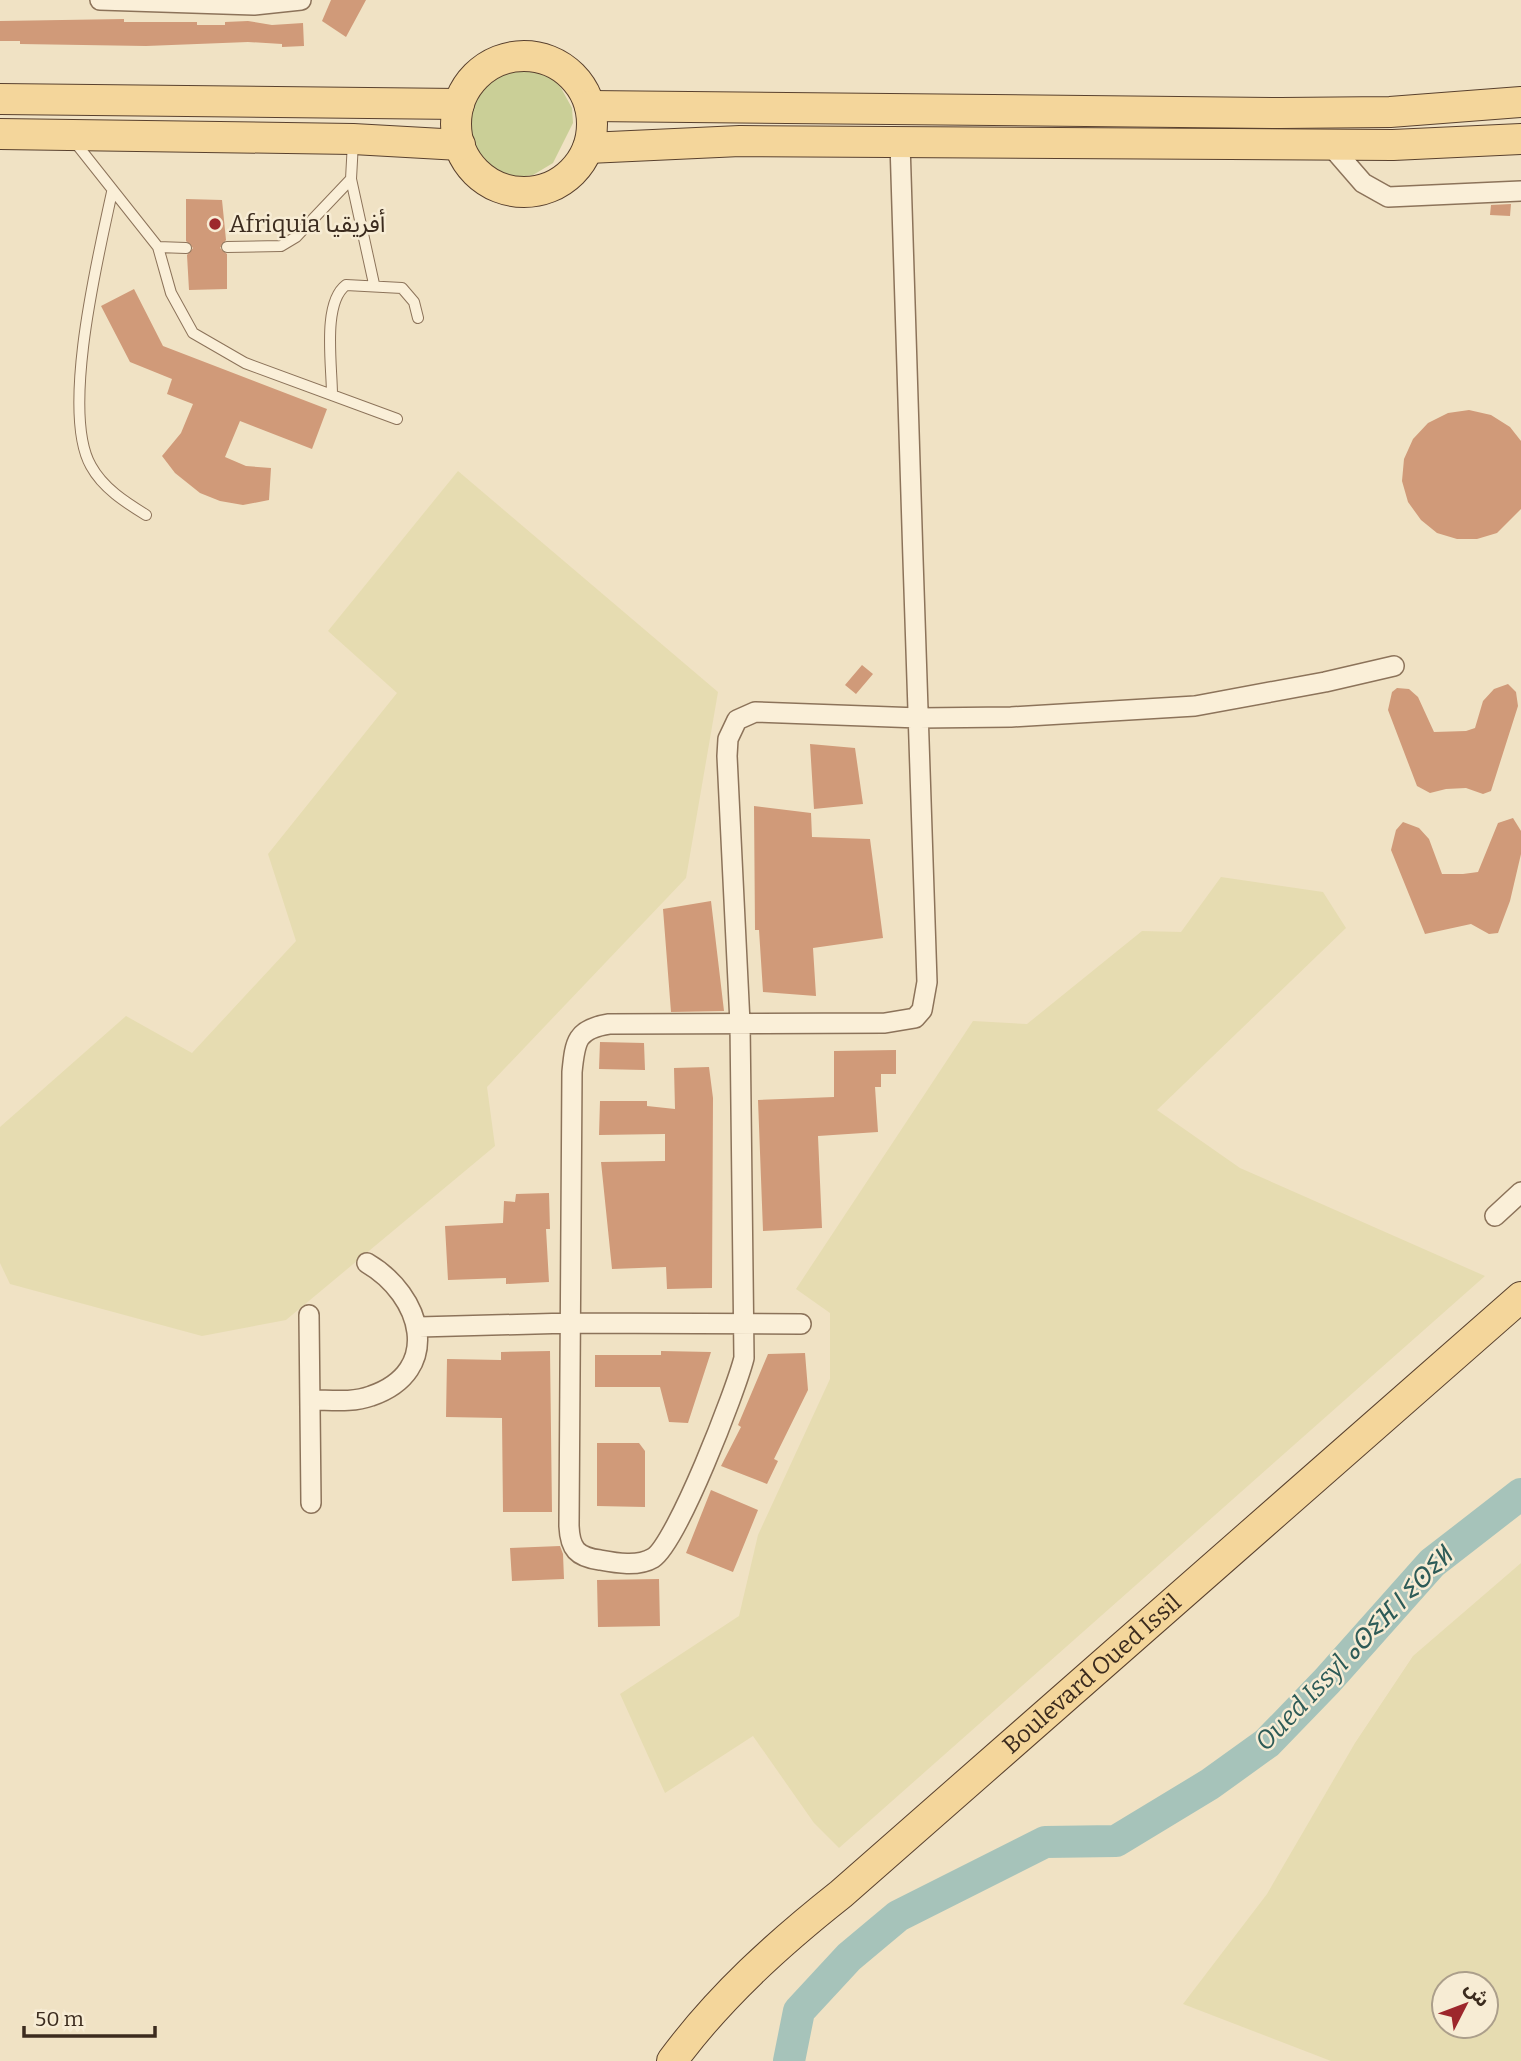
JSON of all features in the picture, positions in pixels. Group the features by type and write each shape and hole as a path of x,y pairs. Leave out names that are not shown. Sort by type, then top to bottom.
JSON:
{"main road":[{"path":"524,55 546,59 565,70 580,86 590,106 592,127 588,148 579,164 550,187 514,191 496,186 480,176 468,162 460,145 456,125 459,104 468,85 483,69 503,59 524,55"},
{"path":"0,99 459,104"},
{"path":"590,106 1281,113 1390,112 1521,102"},
{"path":"0,134 353,139 460,145"},
{"path":"588,148 698,142 1330,145 1521,139"},
{"name":"Boulevard Oued Issil","path":"672,2061 724,1999 793,1932 841,1894 1521,1297"}],"street":[{"path":"100,0 301,0"},
{"path":"900,143 908,474 919,718 927,982 922,1010 915,1018 885,1023 740,1023 609,1024 591,1027 577,1041 572,1072 570,1323 569,1540 573,1550 583,1558 620,1563 652,1559 669,1538 738,1383 744,1358 740,1023 727,756 732,726 743,715 755,712 919,718 1011,717 1195,706 1394,666"},
{"path":"1330,145 1363,183 1388,197 1521,191"},
{"path":"1495,1216 1521,1192"},
{"path":"312,1400 353,1401 384,1390 409,1366 417,1347 419,1327 397,1286 367,1263"},
{"path":"309,1315 311,1503"},
{"path":"419,1327 570,1323 801,1324"}],"lane":[{"path":"69,135 158,247 171,293 193,333 245,363 397,419"},
{"path":"353,139 351,178 374,284"},
{"path":"227,247 281,246 289,242 310,225 351,178"},
{"path":"112,192 85,318 81,437 91,466 118,498 146,515"},
{"path":"158,247 186,248"},
{"path":"332,395 333,301 346,285 374,284 402,288 414,302 418,318"}],"shaded area":[{"path":"458,471 718,692 686,878 487,1087 495,1146 286,1320 202,1336 10,1284 0,1263 0,1127 126,1016 192,1053 296,941 268,854 397,693 328,631"},
{"path":"1221,877 1323,892 1346,928 1157,1110 1240,1168 1485,1276 839,1848 814,1823 753,1736 665,1793 620,1694 739,1616 758,1535 830,1379 830,1313 796,1289 973,1021 1027,1024 1142,931 1181,932"},
{"path":"1521,1563 1521,2061 1331,2061 1183,2004 1267,1894 1355,1743 1413,1656"}],"green space":[{"path":"523,68 528,72 548,73 561,88 572,108 573,123 553,163 533,175 511,178 486,168 469,145 463,117 492,73 520,71"}],"building":[{"path":"331,0 366,0 346,37 322,21"},
{"path":"124,19 124,22 197,22 197,25 225,25 225,22 248,21 272,25 303,23 304,46 282,47 282,44 248,42 146,46 20,44 20,41 0,41 0,21"},
{"path":"186,199 222,200 226,240 220,248 227,254 227,289 189,290 187,255 193,248 186,241"},
{"path":"1511,204 1510,216 1490,215 1491,205"},
{"path":"134,289 163,346 327,409 312,449 240,421 225,457 246,466 271,468 269,500 243,505 220,501 200,493 175,473 162,456 181,433 193,404 167,394 172,379 130,362 101,306"},
{"path":"1469,410 1491,415 1510,427 1521,441 1521,509 1497,533 1477,539 1457,539 1437,533 1421,520 1408,502 1402,481 1404,459 1413,439 1428,423 1448,413"},
{"path":"862,665 873,674 856,694 845,685"},
{"path":"1508,684 1516,692 1518,706 1491,791 1483,794 1466,788 1430,793 1417,786 1388,710 1392,692 1397,688 1409,689 1418,697 1434,732 1466,731 1475,728 1483,701 1494,689"},
{"path":"810,744 855,748 863,804 814,809"},
{"path":"754,806 811,813 812,837 870,839 883,938 813,948 816,996 763,992 759,930 755,930"},
{"path":"1513,818 1521,831 1521,854 1510,901 1498,933 1489,934 1471,924 1425,934 1391,850 1396,830 1403,822 1419,828 1429,839 1442,874 1463,874 1478,872 1498,823"},
{"path":"711,901 724,1011 671,1012 663,909"},
{"path":"600,1042 644,1043 645,1070 599,1069"},
{"path":"896,1050 896,1074 881,1074 881,1087 875,1087 878,1132 818,1136 822,1228 763,1231 758,1100 834,1097 834,1051"},
{"path":"709,1067 713,1098 712,1288 667,1289 666,1267 612,1269 601,1162 665,1161 665,1134 599,1135 600,1101 647,1101 647,1106 675,1109 674,1068"},
{"path":"549,1193 550,1229 546,1229 549,1282 506,1284 506,1278 448,1280 445,1226 503,1223 504,1201 515,1202 516,1194"},
{"path":"550,1351 552,1512 503,1512 502,1418 446,1417 447,1359 501,1360 501,1352"},
{"path":"661,1351 711,1352 688,1423 669,1422 660,1387 595,1387 595,1355 661,1355"},
{"path":"805,1353 808,1390 774,1459 778,1461 767,1484 721,1466 741,1427 738,1425 768,1354"},
{"path":"597,1443 639,1443 645,1451 645,1507 597,1506"},
{"path":"711,1490 758,1510 733,1572 686,1553"},
{"path":"560,1546 564,1579 512,1581 510,1548"},
{"path":"659,1579 660,1626 598,1627 597,1580"}],"waterway":[{"name":"Oued Issyl ⴰⵙⵉⴼ ⵏ ⵉⵙⵉⵍ","path":"789,2061 799,2011 849,1957 898,1916 1045,1842 1116,1841 1210,1784 1267,1743 1327,1681 1432,1563 1521,1494"}],"place":[{"name":"Afriquia أفريقيا","path":"215,224"}]}
